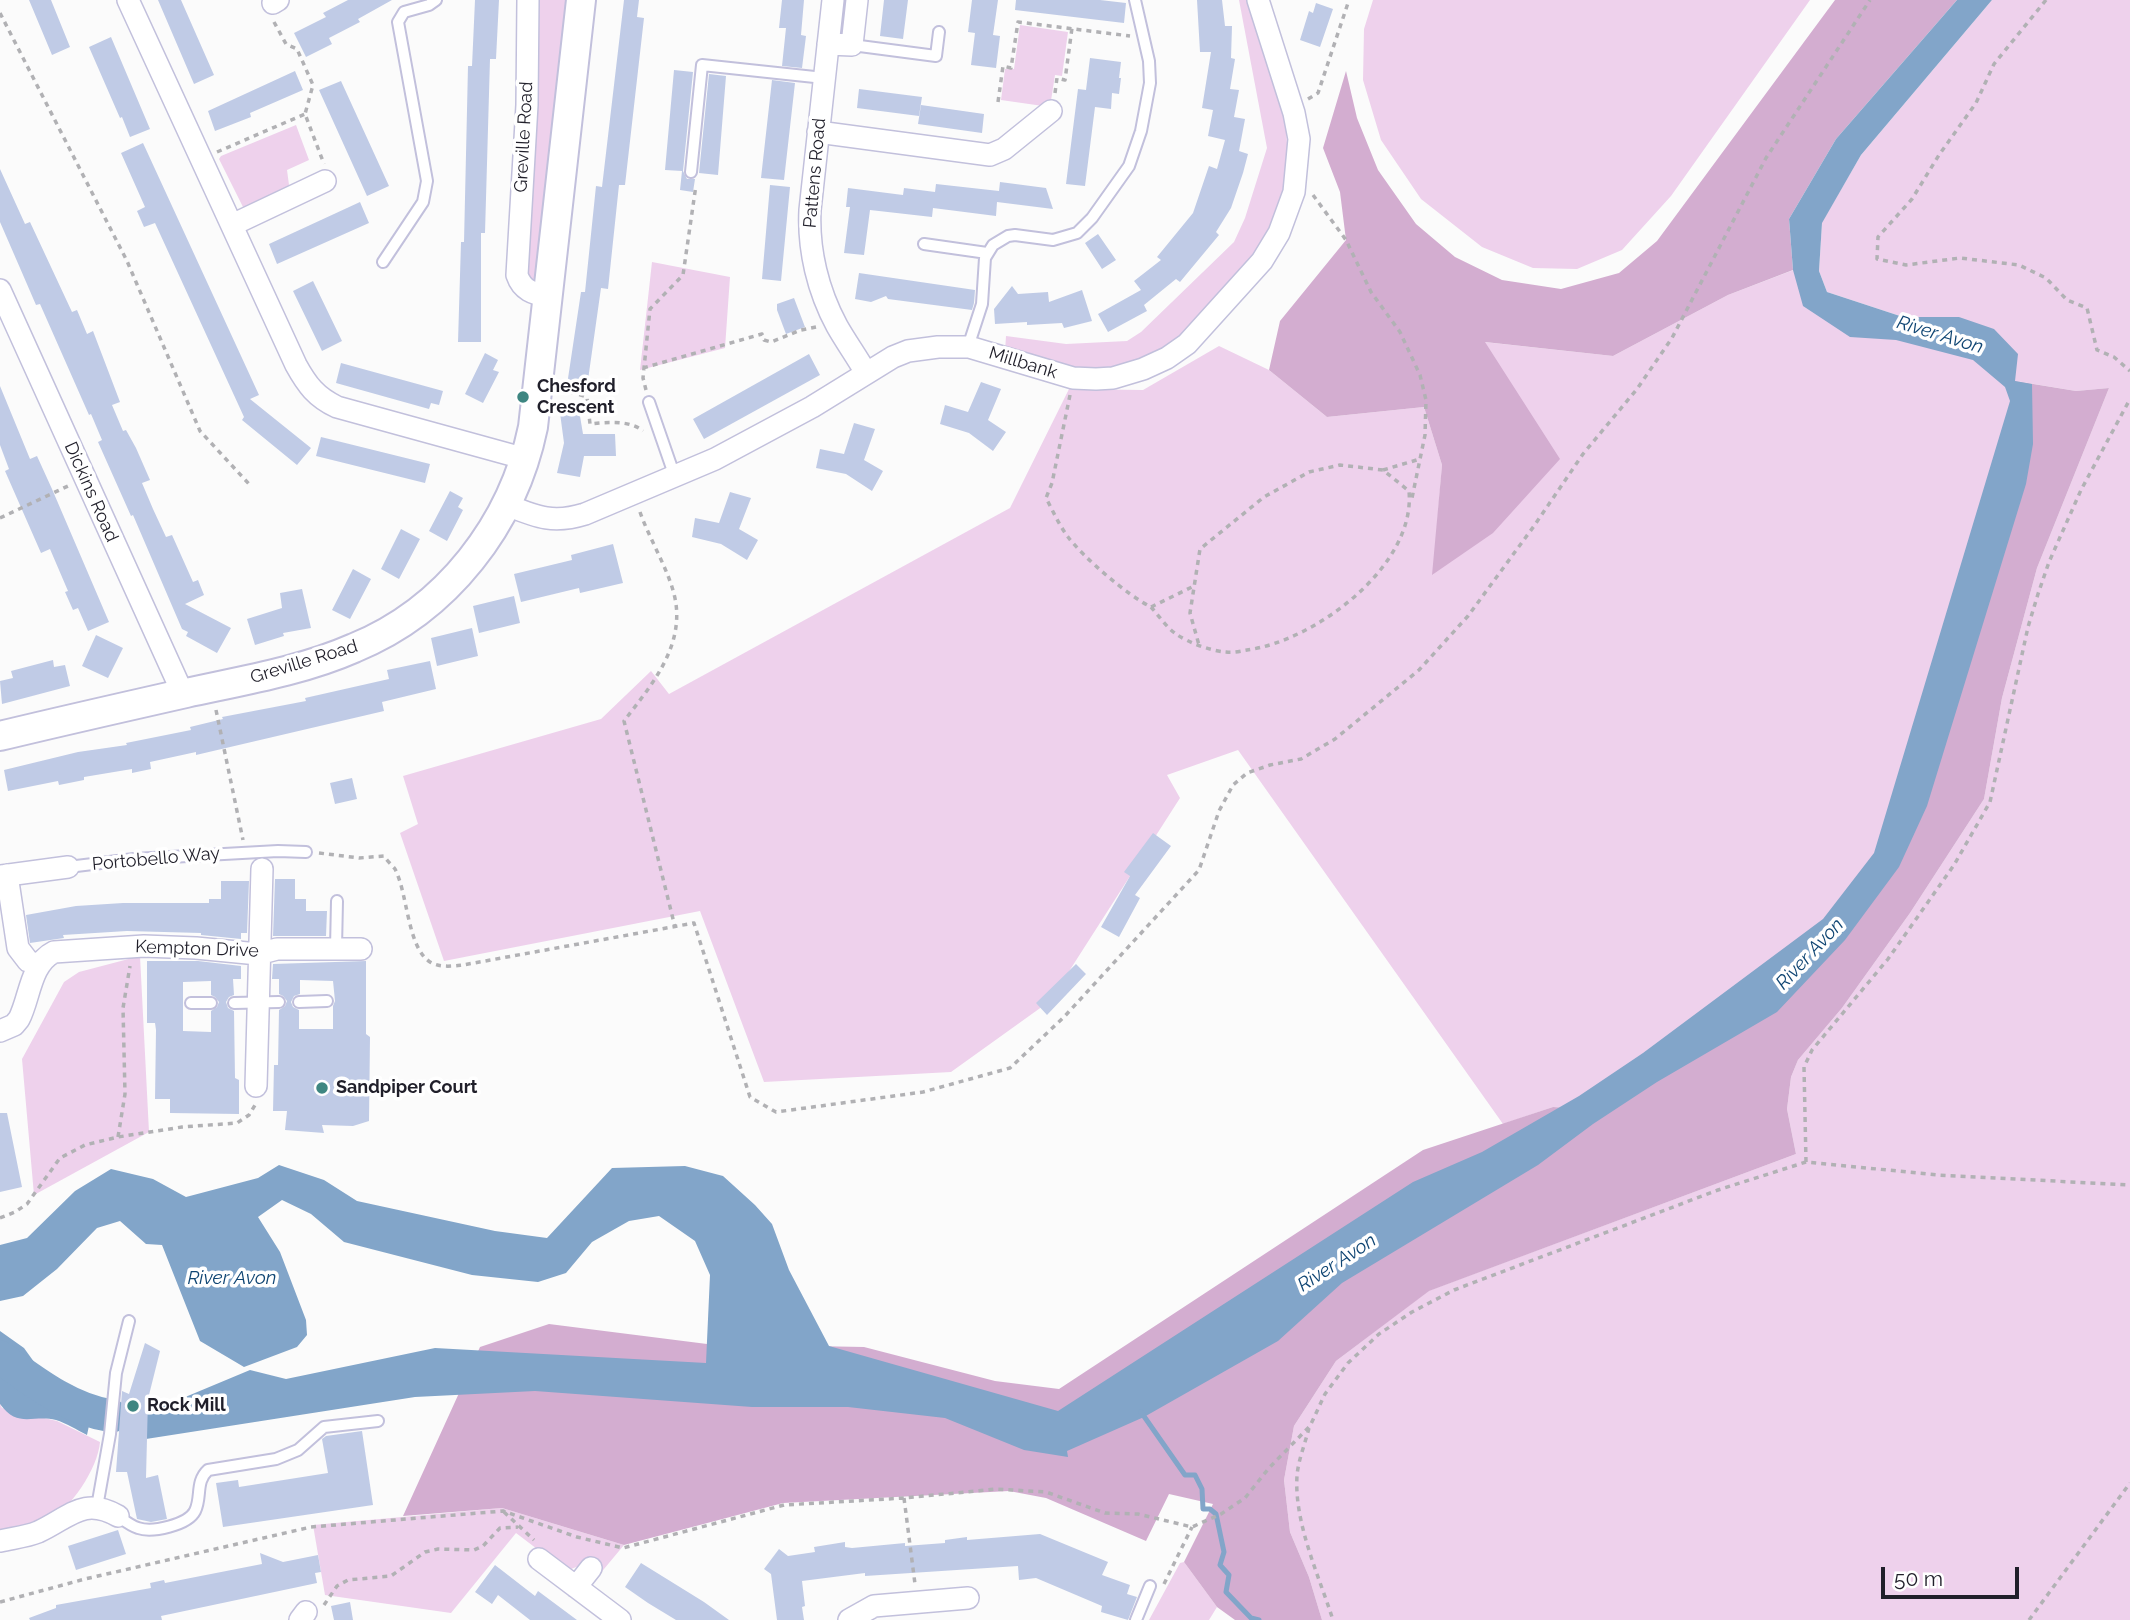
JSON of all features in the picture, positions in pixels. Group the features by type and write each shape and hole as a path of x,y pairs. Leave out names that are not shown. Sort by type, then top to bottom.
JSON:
{"street":[{"path":"128,0 200,160 309,388 316,395 352,411 526,459"},
{"name":"Greville Road","path":"528,0 527,105 517,275 523,288 548,296"},
{"name":"Greville Road","path":"0,736 316,662 355,648 392,629 433,600 452,582 489,535 507,505 526,459 533,427 580,0"},
{"name":"Pattens Road","path":"833,0 810,210 810,239 821,290 835,323 866,373"},
{"path":"828,44 852,44 857,0"},
{"name":"Millbank","path":"507,505 543,519 562,519 585,514 741,446 893,357 908,351 968,347 1073,378 1096,379 1113,378 1167,358 1187,344 1262,261 1282,226 1294,192 1299,139 1292,107 1258,0"},
{"path":"818,132 990,155 1003,149 1051,111"},
{"path":"232,225 325,181"},
{"name":"Dickins Road","path":"0,290 183,694"},
{"name":"Portobello Way","path":"39,965 28,961 18,948 4,875 68,867"},
{"path":"256,1094 261,869"},
{"name":"Kempton Drive","path":"39,965 46,956 54,952 133,947 196,948 258,954 276,948 360,949"},
{"path":"0,1031 14,1025 19,1019 39,965"},
{"path":"0,1541 36,1533 85,1508 97,1507 118,1516"},
{"path":"539,1559 620,1620"},
{"path":"576,1587 591,1568"},
{"path":"849,1620 874,1606 917,1604 947,1610 968,1598"}],"lane":[{"path":"383,262 423,202 427,181 398,22 404,12 429,5 436,0"},
{"path":"968,347 982,304 987,253 993,245 1008,236 1053,240 1077,233 1092,218 1124,173 1138,141 1150,83 1149,61 1135,0"},
{"path":"852,44 936,56 939,32"},
{"path":"691,172 702,65 824,78"},
{"path":"924,244 987,253"},
{"path":"649,402 675,477"},
{"name":"Portobello Way","path":"68,867 278,850 306,852"},
{"path":"336,948 337,901"},
{"path":"299,1002 327,1001"},
{"path":"234,1003 279,1002"},
{"path":"191,1003 211,1003"},
{"path":"97,1507 110,1434 114,1390 129,1321"},
{"path":"118,1516 136,1528 145,1530 182,1523 195,1511 200,1480 208,1470 276,1459 298,1450 324,1427 378,1421"},
{"path":"1136,1620 1150,1586"}],"path":[{"path":"1292,107 1318,93 1349,0"},
{"path":"306,852 359,858 384,856 398,879 416,944 432,964 463,965 694,923 750,1097 776,1111 923,1092 1010,1068 1064,1017 1199,870 1219,811 1233,785 1247,774 1270,765 1301,759 1335,739 1419,670 1468,617 1583,454 1637,389 1672,338 1766,158 1870,0"},
{"path":"2046,0 1994,64 1976,103 1912,199 1878,237 1877,259 1906,265 1960,258 2019,265 2046,278 2067,300 2087,308 2097,350 2114,356 2130,371"},
{"path":"274,6 286,44 297,49 313,85 305,114 329,177 325,181"},
{"path":"0,13 127,261 200,431 249,484"},
{"path":"998,102 1003,66 1011,68 1018,22 1143,37"},
{"path":"1051,111 1057,78 1065,80 1072,28"},
{"path":"200,160 305,114"},
{"path":"643,378 650,309 683,275 698,172 691,172"},
{"path":"1072,385 1052,484 1046,498 1062,529 1074,544 1136,600 1151,607 1176,634 1199,645 1227,652 1267,647 1311,629 1343,606 1380,570 1402,536 1425,435 1426,400 1420,374 1400,332 1371,292 1346,240 1309,191"},
{"path":"643,368 762,334 764,340 771,342 801,330 835,323"},
{"path":"558,389 587,397 590,425 610,421 637,425 642,431 657,425"},
{"path":"1806,1162 1804,1067 1812,1050 1888,959 1954,865 1990,802 2028,627 2042,583 2081,489 2130,399"},
{"path":"1199,645 1190,613 1199,549 1254,504 1309,472 1340,465 1384,470 1420,458"},
{"path":"1384,470 1409,491 1411,504"},
{"path":"0,518 85,478"},
{"path":"633,495 676,602 677,627 669,652 660,671 624,722 675,927"},
{"path":"1151,607 1192,587"},
{"path":"214,701 244,844"},
{"path":"118,1137 125,1094 122,1008 133,947"},
{"path":"0,1218 15,1213 27,1204 60,1158 85,1145 118,1137 192,1126 237,1123 249,1115 256,1094"},
{"path":"1333,1620 1297,1499 1297,1473 1310,1426 1325,1394 1348,1363 1380,1334 1412,1312 1454,1290 1718,1190 1806,1162 1938,1175 2130,1185"},
{"path":"0,1602 85,1579 310,1527 503,1511 577,1537 623,1548 785,1505 996,1489 1046,1492 1105,1513 1138,1514 1192,1527 1221,1514 1245,1497 1310,1426"},
{"path":"2029,1620 2130,1483"},
{"path":"904,1498 917,1604"},
{"path":"503,1511 542,1547 539,1559"},
{"path":"303,1616 315,1618 337,1586 348,1580 391,1576 425,1552 438,1549 474,1550 483,1546 500,1528 518,1527"},
{"path":"1165,1583 1192,1527"}],"shaded area":[{"path":"537,0 569,0 541,276 533,280 527,277 526,258 538,54"},
{"path":"1239,0 1246,0 1286,123 1288,166 1280,207 1264,244 1177,342 1131,367 1072,371 1005,352 1006,336 1066,344 1127,341 1141,332 1234,242 1245,218 1267,148"},
{"path":"1373,0 1810,0 1671,196 1622,250 1577,269 1533,268 1482,247 1421,199 1381,140 1363,80 1364,29"},
{"path":"1835,0 1957,0 1836,139 1789,219 1793,270 1728,295 1613,356 1485,342 1560,459 1493,533 1432,575 1442,465 1424,407 1327,417 1269,370 1280,321 1346,240 1340,192 1323,148 1346,71 1357,118 1378,170 1416,224 1455,257 1502,280 1561,289 1619,273 1657,241"},
{"path":"1992,0 2130,0 2130,1620 1322,1620 1309,1577 1290,1532 1284,1480 1294,1426 1336,1361 1428,1291 1796,1154 1787,1109 1791,1077 1798,1060 1842,1008 1910,913 1984,799 2002,698 2037,568 2109,388 2076,391 2016,381 1886,857 1839,927 1586,1109 1553,1107 1503,1124 1238,750 1167,775 1180,798 1050,1001 951,1072 764,1082 700,911 444,961 400,833 418,824 403,776 601,719 651,671 669,694 1010,508 1069,389 1143,390 1219,346 1269,370 1327,417 1424,407 1442,465 1433,575 1484,342 1613,356 1728,295 1804,266 1821,300 1987,347 1959,317 1903,317 1827,292 1819,271 1822,222 1861,155"},
{"path":"1020,25 1068,32 1062,76 1055,75 1050,107 1001,100 1005,69 1014,69"},
{"path":"296,125 309,160 287,170 289,185 285,190 245,211 219,159"},
{"path":"652,262 730,277 725,348 640,370"},
{"path":"2015,381 2076,391 2109,388 2037,568 2002,698 1984,799 1910,913 1842,1008 1798,1060 1791,1077 1787,1109 1796,1154 1429,1291 1336,1361 1294,1426 1284,1480 1290,1532 1309,1577 1322,1620 1235,1620 1217,1607 1184,1562 1213,1504 1169,1494 1146,1541 1046,1498 1009,1491 783,1503 624,1545 502,1508 403,1516 480,1347 549,1324 707,1344 864,1347 995,1381 1059,1389 1423,1150 1553,1107 1586,1109 1769,998 1886,857 2017,447"},
{"path":"140,956 149,1132 34,1195 22,1059 64,982 79,972"},
{"path":"0,1404 2,1408 57,1421 100,1442 89,1475 65,1508 47,1522 0,1537"},
{"path":"502,1508 624,1545 599,1575 584,1564 566,1571 516,1533 451,1613 325,1595 313,1525"},
{"path":"1184,1562 1217,1607 1209,1620 1149,1620 1180,1563"}],"water":[{"path":"1957,0 1992,0 1861,155 1822,223 1819,271 1827,292 1903,317 1959,317 1994,329 2018,354 2015,381 2032,384 2033,444 2026,484 1927,806 1899,867 1845,940 1777,1012 1657,1082 1593,1124 1538,1165 1342,1283 1278,1341 1144,1417 1067,1451 1068,1457 1024,1450 945,1418 848,1407 752,1407 535,1391 415,1397 146,1439 147,1413 250,1370 286,1379 435,1348 706,1363 710,1275 695,1241 659,1216 629,1221 592,1242 566,1273 538,1282 472,1275 344,1242 311,1214 282,1200 258,1217 280,1252 306,1320 307,1335 297,1347 244,1367 200,1341 162,1245 146,1244 120,1221 97,1228 57,1269 23,1296 0,1301 0,1245 27,1238 75,1191 111,1169 153,1179 186,1197 258,1178 279,1165 324,1180 357,1201 495,1231 547,1238 612,1168 685,1166 723,1176 772,1224 789,1270 829,1346 1058,1411 1413,1182 1482,1152 1579,1096 1643,1053 1823,919 1874,853 2010,401 2005,387 1973,360 1896,340 1850,337 1803,306 1793,270 1789,219 1836,139"},
{"path":"0,1331 24,1348 47,1380 94,1402 87,1435 56,1420 13,1416 0,1404"}],"building":[{"path":"29,0 51,0 70,47 52,55"},
{"path":"158,0 181,0 214,75 194,84"},
{"path":"348,0 392,0 358,19 360,22 329,38 332,44 306,57 294,33 326,17 323,13"},
{"path":"475,0 499,0 496,59 490,59 485,233 481,233 481,342 458,342 461,242 464,242 468,66 472,66"},
{"path":"624,0 639,0 637,17 644,18 625,185 619,185 608,289 601,288 587,387 567,385 581,292 585,292 596,186 602,187"},
{"path":"782,0 804,0 801,35 806,36 802,68 782,66 786,28 779,28"},
{"path":"884,0 908,0 903,39 880,36"},
{"path":"972,0 998,0 993,35 1000,36 996,68 971,65 975,33 968,32"},
{"path":"1016,0 1100,0 1126,3 1124,23 1015,10"},
{"path":"1197,0 1222,0 1225,26 1232,26 1231,58 1235,59 1230,89 1239,90 1234,117 1245,119 1239,151 1248,154 1243,173 1231,208 1216,232 1219,235 1180,282 1176,279 1144,305 1147,311 1108,332 1098,314 1141,290 1134,281 1161,260 1157,257 1193,213 1209,166 1217,169 1225,140 1208,136 1213,110 1202,108 1211,52 1200,52"},
{"path":"1316,3 1333,9 1320,47 1300,40 1309,11 1313,13"},
{"path":"111,37 150,129 130,137 89,47"},
{"path":"1090,58 1121,62 1119,94 1112,93 1111,109 1095,107 1085,186 1066,184 1078,89 1086,90"},
{"path":"674,70 693,72 683,171 687,179 695,179 693,192 680,190 682,171 665,170"},
{"path":"295,71 303,90 250,113 251,117 215,131 208,111"},
{"path":"709,74 726,76 718,175 699,173"},
{"path":"772,80 795,83 784,180 761,178"},
{"path":"341,81 389,186 367,196 319,90"},
{"path":"859,89 922,97 919,116 857,108"},
{"path":"921,105 984,114 982,133 918,124"},
{"path":"143,143 259,395 250,399 311,448 297,465 242,420 244,417 155,223 144,227 137,211 145,207 121,153"},
{"path":"0,169 25,224 30,222 72,312 77,310 87,334 93,331 120,402 112,405 150,480 142,483 166,537 172,535 193,582 198,580 204,595 185,604 231,628 217,653 186,636 188,632 182,629 98,442 102,440 91,414 89,415 40,304 36,305 0,222"},
{"path":"1000,182 1046,188 1053,209 997,202 996,216 933,208 932,217 870,210 864,255 844,253 850,207 846,207 848,188 903,195 904,188 935,192 936,184 999,191"},
{"path":"770,185 790,187 781,281 762,279"},
{"path":"360,202 369,223 277,264 269,244"},
{"path":"1098,234 1116,260 1102,269 1085,243"},
{"path":"859,273 975,290 972,310 888,299 886,296 871,302 855,299"},
{"path":"313,281 342,341 322,351 293,291"},
{"path":"1012,286 1018,294 1048,292 1049,302 1082,290 1092,321 1064,328 1062,323 995,324 994,309"},
{"path":"794,298 805,327 786,334 777,304"},
{"path":"485,353 498,360 493,370 499,372 483,403 465,394"},
{"path":"809,354 820,375 704,439 693,419"},
{"path":"341,363 443,391 439,405 431,403 429,409 336,383"},
{"path":"981,382 1001,389 988,420 1006,432 993,451 969,433 940,424 945,405 968,412"},
{"path":"0,386 30,459 37,456 109,622 88,631 78,608 73,610 50,549 41,553 5,471 9,469 0,445"},
{"path":"579,410 583,434 615,434 616,456 584,456 580,477 557,473 564,443 560,413"},
{"path":"854,423 875,429 864,460 883,471 872,491 846,474 816,468 820,449 844,454"},
{"path":"321,437 430,464 425,483 316,456"},
{"path":"450,491 463,498 458,507 463,510 447,541 429,531"},
{"path":"730,492 751,498 739,529 758,540 747,560 721,544 692,537 695,518 719,523"},
{"path":"401,529 420,539 399,579 381,569"},
{"path":"613,544 623,583 580,593 579,588 521,602 514,574 572,560 571,555"},
{"path":"353,569 371,579 350,619 332,610"},
{"path":"302,589 311,628 283,633 284,636 255,645 247,619 282,608 280,593"},
{"path":"514,596 520,623 479,633 473,606"},
{"path":"472,628 478,656 437,666 431,638"},
{"path":"96,635 123,648 108,678 82,666"},
{"path":"53,660 54,667 65,665 70,686 2,704 0,681 13,678 11,671"},
{"path":"430,661 436,689 382,702 384,711 196,755 196,752 150,762 151,769 132,773 132,769 84,777 84,780 59,785 58,781 8,791 4,770 78,752 127,745 126,743 191,730 190,727 223,719 222,717 306,701 305,698 389,679 387,670"},
{"path":"352,778 357,799 335,804 330,783"},
{"path":"1153,833 1171,846 1135,895 1140,898 1119,937 1101,927 1130,876 1124,872"},
{"path":"275,879 295,879 295,899 306,899 306,911 327,911 326,936 273,936"},
{"path":"221,881 249,881 247,933 241,933 241,939 201,933 127,931 63,935 64,938 30,943 26,915 76,906 209,903 209,899 221,899"},
{"path":"147,961 198,961 241,966 241,979 233,979 234,995 226,1002 228,1008 234,1011 235,1078 239,1080 239,1114 170,1113 170,1099 155,1099 156,1030 155,1023 147,1023","holes":["211,981 211,995 219,1002 211,1011 211,1032 183,1031 183,982"]},
{"path":"366,961 366,1034 370,1037 369,1121 353,1126 322,1125 324,1133 285,1130 287,1111 273,1111 274,1065 278,1065 279,1010 287,1001 279,994 279,979 272,979 273,964","holes":["300,980 333,981 333,1029 299,1029 299,1010 293,1007 291,1002 294,996 300,994"]},
{"path":"1076,964 1086,974 1047,1015 1036,1003"},
{"path":"0,1113 7,1113 22,1187 0,1192"},
{"name":"Rock Mill","path":"145,1343 160,1351 148,1399 146,1478 158,1475 167,1519 151,1522 137,1519 127,1472 116,1472 122,1391 129,1394"},
{"path":"362,1431 373,1505 223,1527 216,1483 238,1480 239,1487 328,1473 322,1439 326,1436"},
{"path":"118,1530 126,1554 76,1570 68,1546"},
{"path":"1040,1534 1108,1562 1102,1575 1130,1585 1127,1594 1137,1597 1128,1620 1101,1612 1102,1606 1036,1578 1019,1580 1018,1566 865,1576 865,1573 802,1581 804,1620 777,1620 771,1574 764,1569 779,1549 788,1556 815,1552 814,1547 845,1542 845,1547 852,1548 905,1543 905,1546 945,1543 945,1540 967,1537 967,1540"},
{"path":"260,1553 283,1562 318,1555 321,1572 315,1573 317,1583 161,1616 162,1620 29,1618 56,1608 56,1605 151,1588 150,1583 164,1580 165,1583 262,1564"},
{"path":"641,1563 729,1620 676,1620 648,1603 625,1587"},
{"path":"495,1565 535,1596 538,1591 577,1620 530,1620 498,1595 492,1604 475,1592"},
{"path":"350,1602 353,1620 334,1620 331,1606"}],"waterway":[{"name":"River Avon","path":"0,1357 67,1401 81,1408 112,1416"},
{"path":"1141,1412 1185,1475 1195,1475 1202,1489 1203,1509 1210,1509 1216,1514 1224,1552 1220,1565 1229,1575 1226,1592 1251,1618 1259,1620"}],"place":[{"name":"Chesford Crescent","path":"523,397"},
{"name":"Sandpiper Court","path":"322,1088"},
{"name":"Rock Mill","path":"133,1406"}]}
